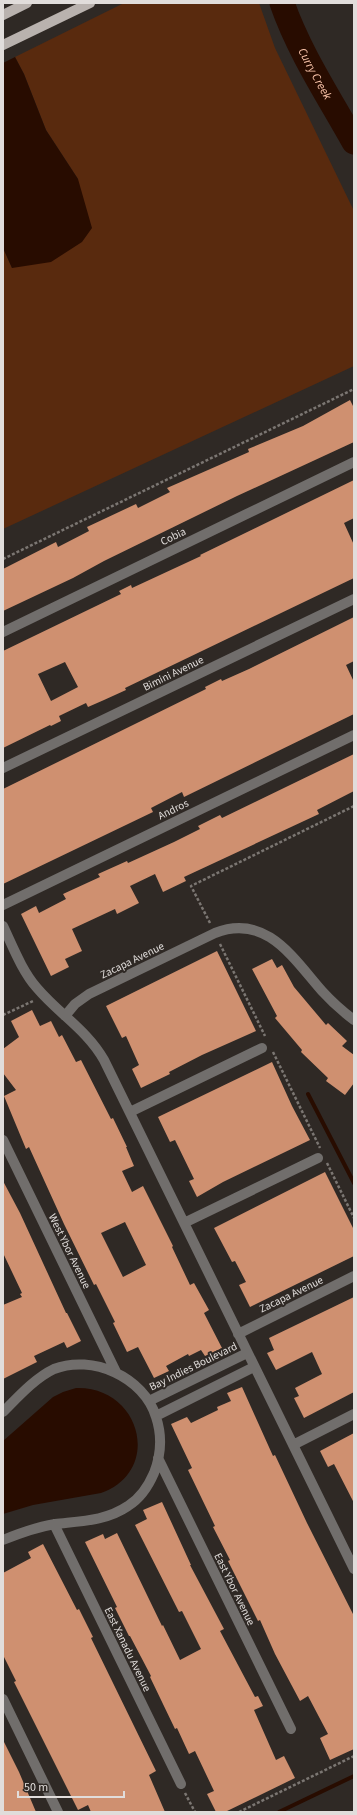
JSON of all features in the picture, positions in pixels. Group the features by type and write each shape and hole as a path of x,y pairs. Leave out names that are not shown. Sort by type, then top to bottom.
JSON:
{"main road":[{"path":"3,15 28,3"},
{"path":"3,45 90,3"}],"street":[{"name":"Cobia","path":"3,632 354,462"},
{"name":"Bimini Avenue","path":"3,768 354,599"},
{"name":"Andros","path":"3,905 354,735"},
{"path":"3,926 28,976 43,996 83,1031 97,1047 254,1368 350,1552 354,1569"},
{"name":"Zacapa Avenue","path":"65,1016 75,1004 85,996 215,933 226,929 239,928 252,930 269,936 286,950 338,1007 354,1020"},
{"path":"130,1112 262,1048"},
{"name":"West Ybor Avenue","path":"3,1140 116,1372"},
{"path":"184,1223 322,1158"},
{"name":"Zacapa Avenue","path":"238,1334 354,1276"},
{"name":"Bay Indies Boulevard","path":"153,1409 247,1353"},
{"path":"3,1412 43,1376 60,1367 74,1364 91,1364 116,1372 134,1385 153,1409 160,1436 158,1458 154,1472 145,1491 128,1507 99,1519 54,1524 18,1534 3,1540"},
{"path":"153,1409 254,1368"},
{"path":"293,1445 354,1414"},
{"name":"East Ybor Avenue","path":"158,1458 291,1729"},
{"name":"East Xanadu Avenue","path":"54,1524 180,1784"},
{"path":"3,1699 58,1812"}],"path":[{"path":"3,559 354,389"},
{"path":"266,1038 191,886 354,806"},
{"path":"3,1015 43,996"},
{"path":"273,1052 322,1158 354,1218"},
{"path":"239,1812 354,1756"},
{"path":"180,1784 195,1812"}],"shaded area":[{"path":"124,3 259,3 275,48 354,211 354,366 3,529 3,248 12,268 78,179 46,130 24,74 15,57"},
{"path":"15,57 24,74 46,130 78,179 92,228 82,242 51,262 12,268 3,248 3,63"},
{"path":"76,1388 98,1391 116,1400 129,1415 136,1432 137,1450 132,1467 120,1482 101,1493 33,1505 3,1514 3,1441 53,1397"}],"building":[{"path":"350,400 354,408 354,442 237,496 104,561 73,578 3,611 3,569 56,542 58,547 89,531 87,527 136,504 138,508 170,492 167,488 249,452 248,449 303,426"},
{"path":"354,480 354,518 344,523 354,545 354,578 125,688 126,690 88,707 86,703 59,716 61,721 3,748 3,651 121,594 119,591 131,585 132,588 201,556 200,555","holes":["65,662 78,687 51,701 38,674"]},
{"path":"354,617 354,661 346,665 354,682 354,714 184,797 182,792 151,808 153,812 3,884 3,789 206,689 205,687 221,679 222,681 249,669"},
{"path":"354,754 354,791 317,810 319,814 184,877 186,881 163,892 155,874 130,886 139,903 117,914 115,909 72,929 82,951 65,959 69,967 51,976 21,914 36,906 39,913 66,899 63,894 100,877 98,874 127,861 128,863 174,842 200,829 198,826 220,815 222,818"},
{"path":"217,951 256,1031 202,1055 169,1072 170,1074 141,1088 132,1069 139,1065 126,1036 122,1038 106,1006"},
{"path":"272,959 277,968 282,965 294,987 326,1025 328,1023 347,1041 342,1046 354,1055 354,1083 345,1095 326,1081 328,1078 301,1052 302,1050 275,1018 277,1016 252,969"},
{"path":"32,1010 40,1026 51,1021 59,1037 62,1035 76,1062 81,1060 127,1147 134,1166 122,1171 132,1192 143,1186 173,1246 172,1247 190,1285 194,1283 209,1310 204,1313 222,1348 205,1356 201,1350 189,1356 188,1354 166,1366 169,1371 154,1378 138,1347 127,1352 113,1323 115,1322 96,1284 94,1285 64,1224 29,1147 26,1149 4,1096 16,1090 3,1073 3,1049 19,1037 11,1021","holes":["125,1222 146,1265 123,1277 101,1233"]},
{"path":"272,1062 292,1106 310,1140 223,1182 197,1197 189,1181 194,1179 175,1140 170,1142 158,1117"},
{"path":"325,1172 354,1230 354,1256 250,1307 239,1285 246,1282 235,1261 232,1262 214,1228"},
{"path":"3,1181 20,1213 66,1313 81,1341 67,1348 64,1342 34,1356 37,1362 3,1379 3,1305 22,1297 20,1294 22,1293 3,1253"},
{"path":"354,1297 354,1392 304,1418 294,1398 299,1396 295,1388 322,1374 312,1352 276,1370 267,1353 274,1350 269,1338"},
{"path":"242,1387 273,1456 275,1455 307,1523 354,1616 354,1749 330,1760 320,1738 328,1734 308,1696 300,1701 275,1654 260,1620 258,1621 228,1561 230,1560 213,1527 215,1526 188,1470 192,1468 171,1424 187,1417 191,1423 218,1410 217,1407 231,1401 227,1393"},
{"path":"354,1433 354,1503 334,1464 328,1467 320,1451"},
{"path":"162,1502 190,1565 224,1629 220,1631 255,1697 258,1696 263,1706 254,1710 276,1760 284,1756 295,1778 225,1812 216,1812 207,1794 214,1791 195,1751 189,1754 177,1728 175,1729 150,1677 151,1676 115,1608 117,1607 85,1542 103,1534 105,1539 117,1533 180,1660 201,1649 182,1611 179,1612 135,1525 147,1519 143,1510"},
{"path":"43,1544 77,1610 79,1609 93,1637 91,1638 156,1771 149,1775 165,1812 91,1812 88,1805 78,1810 14,1682 16,1681 3,1655 3,1573 31,1558 28,1552"},
{"path":"3,1740 19,1772 36,1812 3,1812"}],"waterway":[{"name":"Curry Creek","path":"282,3 306,57 354,142"},
{"path":"308,1094 354,1183"},
{"path":"279,1812 354,1776"}]}
